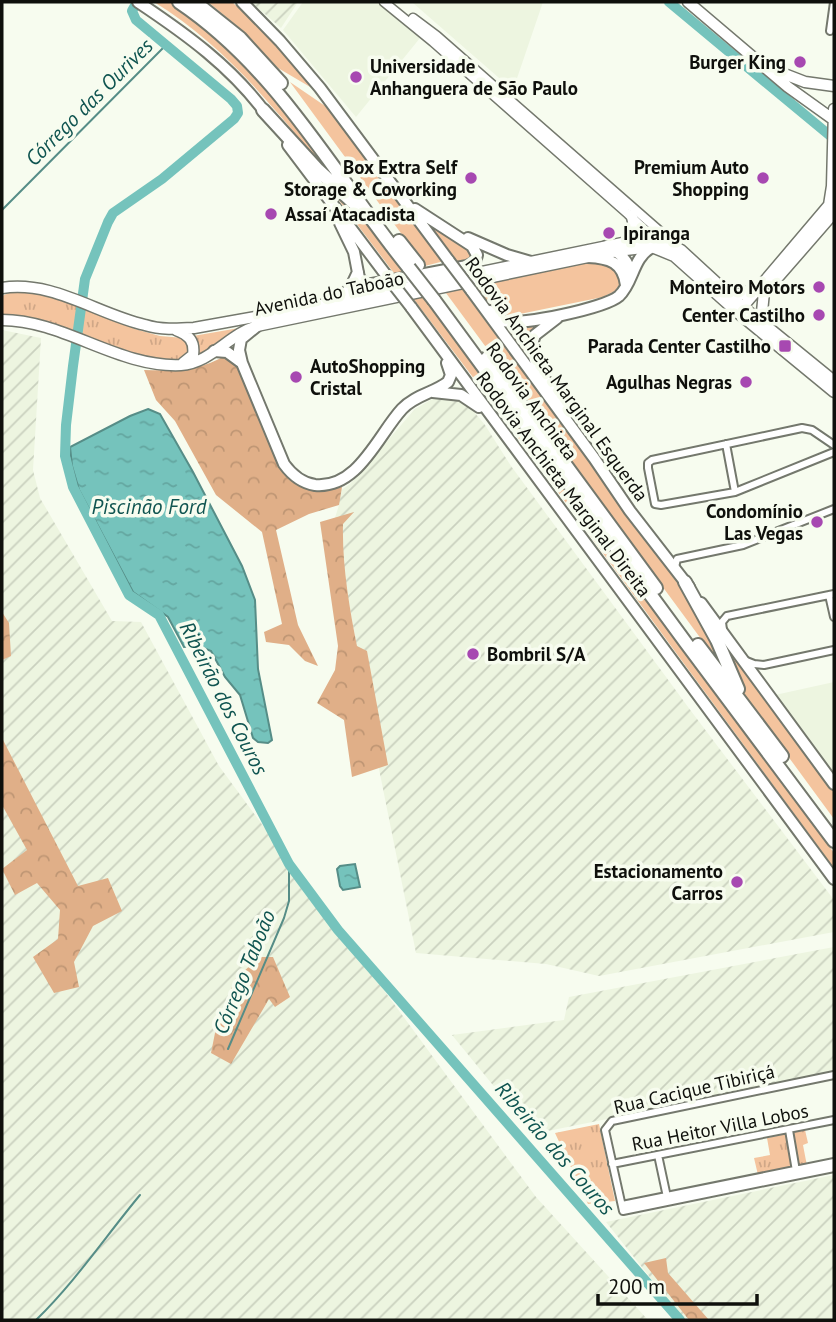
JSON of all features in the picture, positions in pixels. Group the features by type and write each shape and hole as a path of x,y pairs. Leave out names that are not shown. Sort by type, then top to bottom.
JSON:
{"highway":[{"name":"Rodovia Anchieta Marginal Direita","path":"138,2 196,41 219,61 263,110 834,879"},
{"name":"Rodovia Anchieta","path":"179,2 216,30 271,84 386,236 413,267"},
{"name":"Rodovia Anchieta","path":"195,2 240,38 287,90 413,267 745,705 834,827"},
{"name":"Rodovia Anchieta Marginal Esquerda","path":"242,2 320,88 834,784"},
{"path":"263,110 318,170 386,236"},
{"path":"390,183 420,213 456,234 531,262"},
{"path":"330,202 352,245 361,282 372,286 472,265 477,258 475,250 456,234"},
{"path":"480,303 497,317 507,321 523,321 611,301 622,292 641,255 653,244"},
{"path":"612,249 629,265 629,280"},
{"path":"588,257 607,259 617,264 629,280"},
{"path":"332,303 350,289 358,272"},
{"name":"Rodovia Anchieta","path":"438,299 685,643 834,841"},
{"path":"563,314 535,335 533,355 594,458"},
{"path":"257,326 241,339 239,350 242,363 285,464 294,475 313,485 335,483 353,472 401,410 413,399 445,385 451,374 426,327"},
{"path":"214,351 227,352 242,363"},
{"path":"426,393 461,395 492,418"},
{"path":"685,582 717,640 745,705"}],"main road":[{"path":"688,2 788,88 834,120"},
{"path":"764,65 784,75 834,86"},
{"path":"809,103 817,98 819,84"},
{"path":"744,313 832,200 834,109"},
{"path":"627,242 635,231 631,213"},
{"path":"744,313 834,213"},
{"name":"Avenida do Taboão","path":"180,365 194,363 234,336 257,326 588,257 627,242 653,244 678,253"},
{"name":"Avenida do Taboão","path":"2,290 21,287 43,289 145,326 175,330 214,326 531,262 653,244"},
{"path":"678,253 727,293 744,313 764,324 834,381"},
{"path":"678,253 834,392"},
{"path":"727,293 743,294 767,281"},
{"path":"764,292 764,324"},
{"path":"3,319 63,333 131,357 180,365 193,355 194,344 188,335 175,330"}],"street":[{"path":"384,2 678,253"},
{"path":"392,2 437,36 631,213 653,244"},
{"path":"830,31 834,2"},
{"path":"834,445 806,428 652,460 647,465 654,502 661,505 735,492 834,453"},
{"path":"726,444 735,492"},
{"path":"674,569 677,559 743,545 834,509"},
{"path":"723,632 722,622 727,616 832,594 834,617"},
{"path":"744,660 764,665 834,650"},
{"name":"Rua Cacique Tibiriçá","path":"667,1199 622,1208 605,1130 612,1121 834,1074"},
{"name":"Rua Heitor Villa Lobos","path":"612,1164 834,1120"},
{"path":"789,1130 797,1173"},
{"path":"658,1155 667,1199 834,1168"},
{"path":"797,1173 834,1162"}],"shaded area":[{"path":"251,2 298,2 281,28"},
{"name":"Universidade Anhanguera de São Paulo","path":"303,2 378,2 420,38 356,117 283,30"},
{"name":"Universidade Anhanguera de São Paulo","path":"543,2 513,90 413,3"},
{"path":"2,330 41,338 33,470 40,498 112,621 141,622 219,766 536,1197 648,1320 2,1320"},
{"path":"452,396 465,401 485,425 511,466 691,711 834,900 834,932 599,976 546,964 416,953 334,521 339,505 337,493 350,484 415,409 434,398"},
{"path":"834,682 834,773 775,695"},
{"path":"834,947 834,1073 533,1134 452,1035 564,1020 569,997"},
{"path":"834,1175 834,1320 684,1320 606,1222"}],"green space":[{"path":"154,2 172,2 209,29 260,79 338,181 233,65 203,37"},
{"path":"208,2 232,2 274,40 322,94 278,68 242,30"},
{"path":"290,82 331,110 444,261 425,266"},
{"path":"328,186 356,209 454,338 834,853 834,868 500,413"},
{"path":"424,218 473,252 472,261 459,264 456,262"},
{"path":"586,262 613,263 622,281 615,291 603,297 510,316 494,308 475,284"},
{"path":"462,289 688,597 708,631 721,666 446,293"},
{"path":"13,291 49,294 135,329 160,336 184,338 192,348 183,360 167,360 121,352 68,336 3,315 2,296"},
{"path":"546,320 539,327 537,370 501,321"},
{"path":"245,327 194,360 199,350 193,336"},
{"path":"226,355 238,363 282,471 301,485 314,489 342,487 339,505 309,514 276,530 298,625 318,666 305,661 289,645 266,642 264,632 282,624 262,532 216,495 175,421 156,400 144,370 197,367"},
{"path":"354,512 343,524 351,616 357,646 367,651 388,765 352,777 344,720 317,703 335,670 338,646 320,522"},
{"path":"2,612 9,623 11,656 2,660"},
{"path":"709,619 834,790 834,819 746,699"},
{"path":"2,738 78,886 108,878 122,911 93,926 74,962 79,987 54,993 33,957 58,939 60,910 37,883 15,895 2,869 27,850 2,805"},
{"path":"260,957 273,957 290,997 275,1007 269,999 231,1064 211,1053 215,1033 235,979"},
{"path":"599,1124 615,1201 588,1204 555,1133"},
{"path":"805,1130 808,1143 803,1145 807,1166 758,1175 754,1158 770,1155 767,1138"},
{"path":"666,1258 668,1273 709,1320 689,1320 644,1263"}],"water":[{"name":"Piscinão Ford","path":"148,409 160,414 193,472 242,566 255,600 258,669 272,740 268,743 258,742 253,738 240,695 225,677 211,651 199,646 184,647 168,617 133,592 79,490 70,447"},
{"path":"355,864 360,887 343,890 337,869"}],"waterway":[{"name":"Ribeirão dos Couros","path":"137,2 132,11 136,20 231,99 237,106 238,113 162,179 113,213 108,222 85,279 73,366 65,456 73,487 129,595 159,615 289,864 338,930 680,1320"},
{"path":"669,2 834,139"},
{"name":"Córrego das Ourives","path":"2,210 167,44"},
{"name":"Córrego Taboão","path":"228,1049 284,918 289,901 289,864"},
{"name":"Córrego Taboão","path":"36,1320 140,1195"}],"place":[{"name":"Burger King","path":"800,62"},
{"name":"Universidade Anhanguera de São Paulo","path":"356,77"},
{"name":"Box Extra Self Storage & Coworking","path":"471,178"},
{"name":"Premium Auto Shopping","path":"763,178"},
{"name":"Assaí Atacadista","path":"271,214"},
{"name":"Ipiranga","path":"609,233"},
{"name":"Monteiro Motors","path":"819,287"},
{"name":"Center Castilho","path":"819,315"},
{"name":"Parada Center Castilho","path":"785,346"},
{"name":"AutoShopping Cristal","path":"296,377"},
{"name":"Agulhas Negras","path":"746,382"},
{"name":"Condomínio Las Vegas","path":"817,522"},
{"name":"Bombril S/A","path":"473,654"},
{"name":"Estacionamento Carros","path":"737,882"}]}
